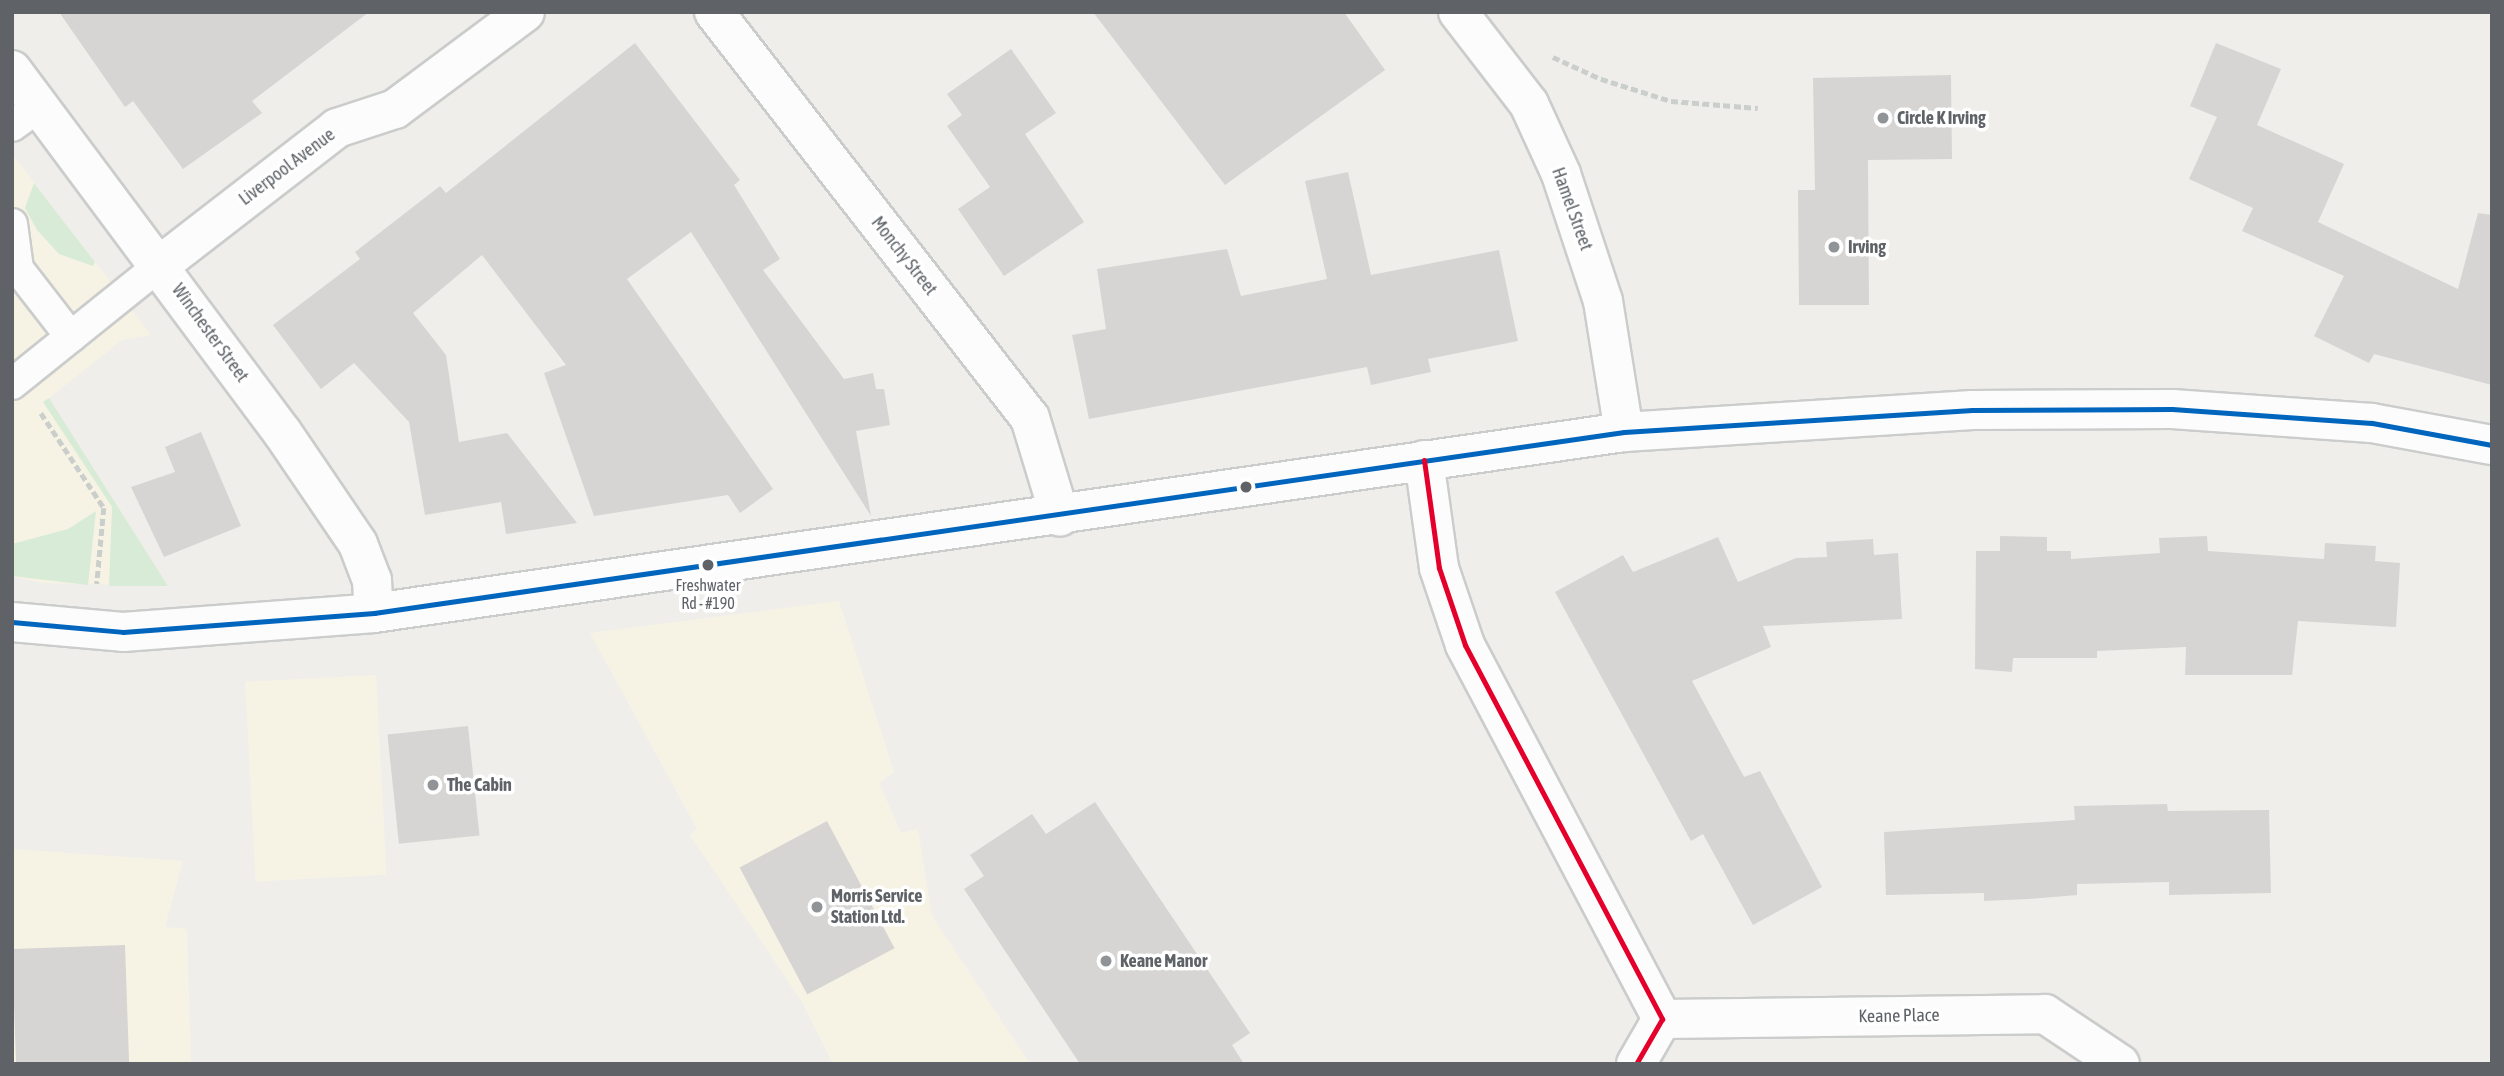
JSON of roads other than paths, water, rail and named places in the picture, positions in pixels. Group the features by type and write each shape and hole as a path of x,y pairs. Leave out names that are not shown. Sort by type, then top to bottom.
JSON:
{"street":[{"name":"Liverpool Avenue","path":"160,265 337,128 395,108 525,12"},
{"name":"Monchy Street","path":"714,12 1030,418 1060,517"},
{"name":"Hamel Street","path":"1458,12 1529,104 1561,174 1602,301 1624,432"},
{"name":"Winchester Street","path":"12,69 26,116 160,265 358,544 372,580 374,613"},
{"path":"12,622 123,632 374,613 1060,517 1424,460 1624,432 1972,410 2172,409 2325,418 2492,445"},
{"path":"1424,460 1439,568 1465,645 1662,1019 1636,1064"},
{"name":"Keane Place","path":"1662,1019 2045,1014 2120,1064"}],"lane":[{"path":"12,224 15,265 71,337"},
{"path":"12,384 160,265"}],"place":[{"name":"Circle K Irving","path":"1883,118"},
{"name":"Irving","path":"1834,247"},
{"name":"Freshwater Rd - #190","path":"708,565"},
{"name":"The Cabin","path":"433,785"},
{"name":"Morris Service Station Ltd.","path":"817,907"},
{"name":"Keane Manor","path":"1106,961"}]}
